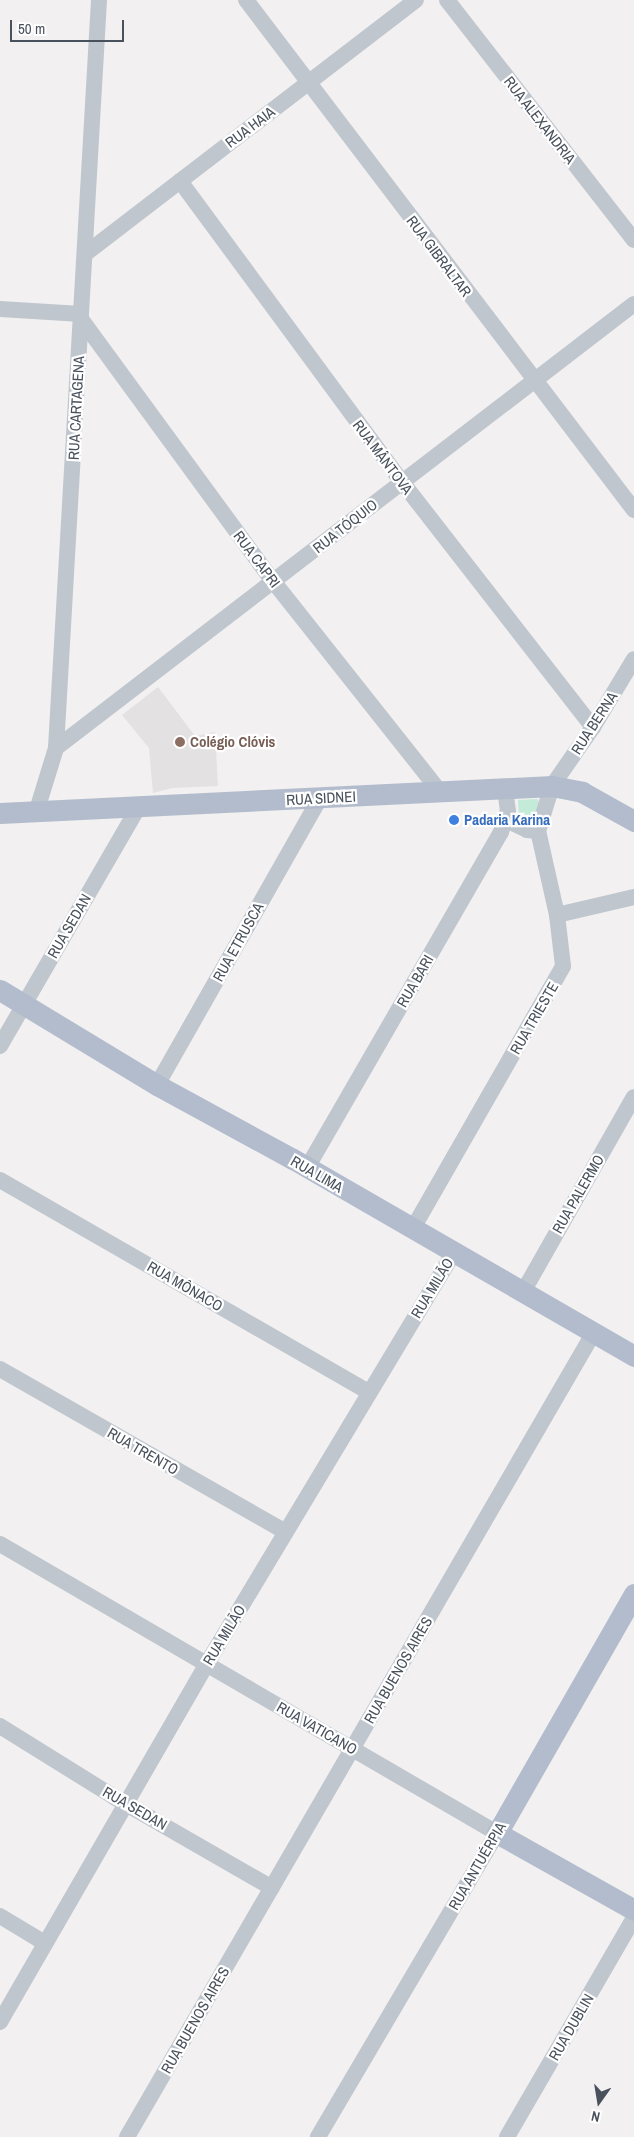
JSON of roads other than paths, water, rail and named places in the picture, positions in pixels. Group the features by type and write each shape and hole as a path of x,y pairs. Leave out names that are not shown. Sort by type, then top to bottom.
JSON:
{"main road":[{"name":"RUA SIDNEI","path":"0,813 36,813 552,786 582,792 634,821"},
{"name":"RUA LIMA","path":"0,990 158,1085 307,1168 634,1356"},
{"name":"RUA ANTUÉRPIA","path":"497,1833 634,1594"},
{"name":"RUA VATICANO","path":"497,1833 634,1910"}],"street":[{"name":"RUA CARTAGENA","path":"36,813 56,748 99,0"},
{"name":"RUA GIBRALTAR","path":"246,0 634,510"},
{"name":"RUA HAIA","path":"85,254 416,0"},
{"name":"RUA ALEXANDRIA","path":"447,0 634,240"},
{"name":"RUA MÂNTOVA","path":"180,181 402,482 593,728"},
{"name":"RUA TÓQUIO","path":"56,748 634,304"},
{"path":"0,309 81,316"},
{"name":"RUA CAPRI","path":"81,316 273,581 441,793"},
{"name":"RUA BERNA","path":"552,786 593,728 634,659"},
{"name":"RUA TRIESTE","path":"412,1230 563,966 557,915 538,832 552,786"},
{"name":"RUA BARI","path":"307,1168 501,832 506,820 508,804 505,789"},
{"name":"RUA ETRUSCA","path":"158,1085 320,798"},
{"name":"RUA SEDAN","path":"0,1046 138,808"},
{"path":"506,820 527,830 538,832"},
{"path":"557,915 634,897"},
{"name":"RUA PALERMO","path":"523,1292 634,1097"},
{"name":"RUA MÔNACO","path":"0,1180 370,1392"},
{"name":"RUA MILÃO","path":"0,2022 128,1804 206,1665 454,1252"},
{"name":"RUA BUENOS AIRES","path":"126,2137 594,1332"},
{"name":"RUA TRENTO","path":"0,1369 286,1532"},
{"name":"RUA VATICANO","path":"0,1544 497,1833"},
{"name":"RUA SEDAN","path":"0,1726 128,1804 272,1888"},
{"name":"RUA ANTUÉRPIA","path":"318,2137 497,1833"},
{"path":"0,1916 45,1943"},
{"name":"RUA DUBLIN","path":"507,2137 634,1918"}],"place":[{"name":"Colégio Clóvis","path":"180,742"},
{"name":"Padaria Karina","path":"454,820"}]}
